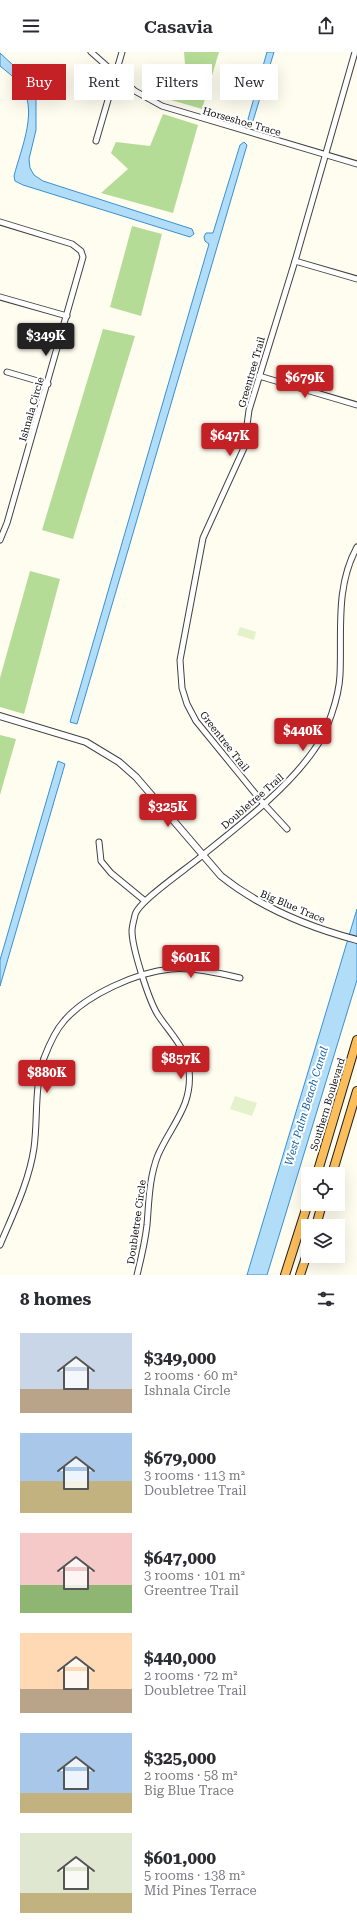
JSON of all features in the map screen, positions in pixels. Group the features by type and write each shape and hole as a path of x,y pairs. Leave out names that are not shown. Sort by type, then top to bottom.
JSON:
{"highway":[{"name":"Southern Boulevard","path":"319,1167 357,1040"},
{"path":"334,1167 357,1091"},
{"path":"285,1275 305,1211"},
{"path":"300,1275 304,1263"}],"street":[{"name":"Horseshoe Trace","path":"91,52 105,64"},
{"path":"119,64 122,52"},
{"name":"Greentree Trail","path":"287,829 263,804 196,721 186,704 182,688 180,660 203,538 244,448 249,410 295,261 355,52"},
{"name":"Horseshoe Trace","path":"134,89 141,95 162,106 357,164"},
{"path":"96,142 108,100"},
{"name":"Ishnala Circle","path":"0,222 72,244 81,250 83,261 7,523 0,540"},
{"path":"295,261 357,279"},
{"path":"0,297 67,316"},
{"path":"7,372 48,384"},
{"path":"259,376 357,405"},
{"name":"Doubletree Trail","path":"145,902 203,856 294,777 316,749 330,717 340,678 341,595 346,572 357,547"},
{"name":"Big Blue Trace","path":"0,716 86,742 119,762 136,777 221,876 254,900 275,910 337,934 357,940"},
{"path":"99,842 101,861 110,873 145,902"},
{"name":"Doubletree Circle","path":"137,1275 147,1224 148,1202 153,1172 159,1154 186,1102 190,1083 189,1067 182,1047 157,1014 148,994 142,975 132,933 136,912 145,902"},
{"path":"0,1245 25,1185 32,1157 38,1086 43,1060 52,1040 64,1021 94,996 142,975 172,968 240,978"}],"green space":[{"path":"184,52 219,52 212,75 212,64 185,64"},
{"path":"171,100 205,100 202,109"},
{"path":"163,114 198,125 173,213 101,193 128,169 111,153 116,142 150,146"},
{"path":"132,226 162,234 141,316 110,307"},
{"path":"103,329 135,336 73,539 42,530"},
{"path":"30,571 60,579 24,714 0,707 0,678"},
{"path":"240,627 256,632 254,640 237,635"},
{"path":"0,735 16,739 0,795"},
{"path":"235,1096 257,1103 252,1116 230,1109"}],"water":[{"path":"267,52 274,52 270,64 264,64"},
{"path":"0,53 12,64 12,76 0,66"},
{"path":"27,100 36,100 36,130 29,159 30,168 34,175 43,181 192,229 194,234 190,237 23,185 15,181 14,176 27,128"},
{"path":"253,100 259,100 253,121 250,123 248,119"},
{"path":"244,142 247,145 77,724 70,722 209,244 205,241 204,237 206,233 213,233 240,145"},
{"path":"58,761 65,764 0,986 0,960"},
{"name":"West Palm Beach Canal","path":"357,909 357,980 267,1275 247,1275"}]}
